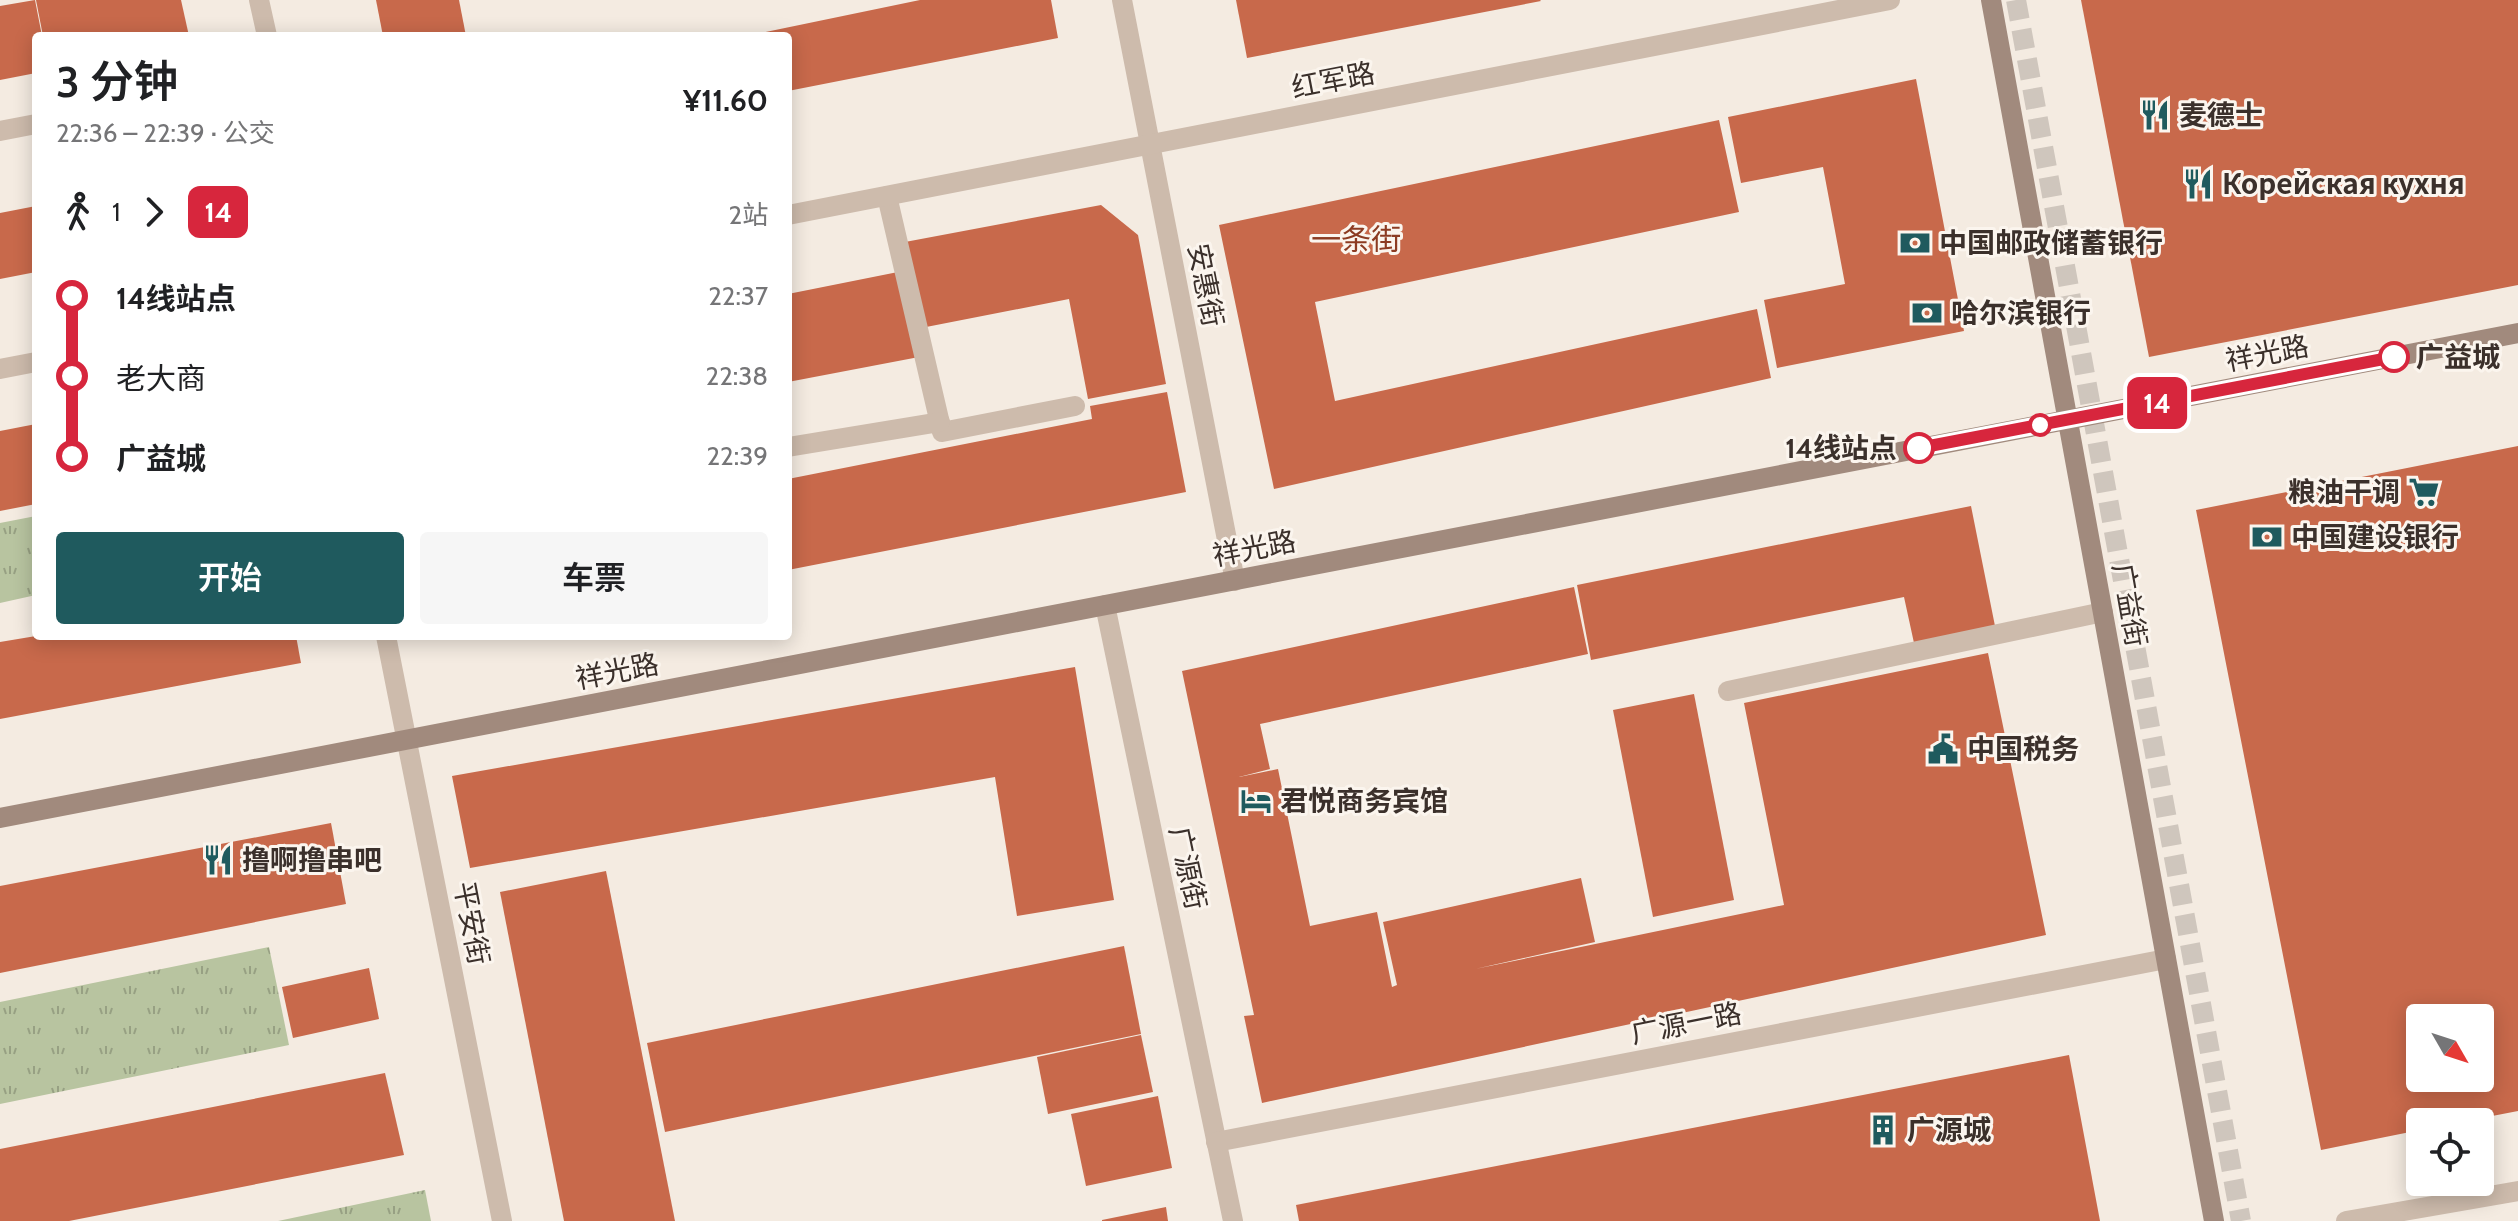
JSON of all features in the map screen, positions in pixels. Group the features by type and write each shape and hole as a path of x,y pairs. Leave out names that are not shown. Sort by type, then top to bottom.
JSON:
{"street":[{"path":"259,0 266,32"},
{"name":"安惠街","path":"1122,0 1235,581"},
{"name":"红军路","path":"792,214 1890,0"},
{"name":"广益街","path":"1991,0 2214,1221"},
{"path":"0,131 32,125"},
{"path":"887,196 942,432 1075,406"},
{"name":"祥光路","path":"0,818 2518,333"},
{"path":"0,369 32,363"},
{"path":"792,446 940,422"},
{"name":"广源街","path":"1105,605 1233,1221"},
{"path":"1728,691 2103,612"},
{"name":"平安街","path":"387,640 502,1221"},
{"name":"广源一路","path":"1216,1142 2166,959"},
{"path":"2346,1221 2518,1191"}],"green space":[{"path":"32,517 32,596 0,603 0,523"},
{"path":"269,947 289,1045 0,1104 0,1002"},
{"path":"425,1190 431,1221 278,1221"}],"building":[{"path":"35,0 41,32 32,32 32,74 0,80 0,6"},
{"path":"36,0 181,0 188,32 42,32"},
{"path":"376,0 459,0 465,32 382,32"},
{"path":"920,0 1051,0 1058,38 792,90 792,32 765,32"},
{"path":"1236,0 1540,0 1541,1 1247,58"},
{"path":"2081,0 2518,0 2518,285 2149,357"},
{"path":"1916,79 1964,331 1777,368 1764,300 1845,284 1823,167 1741,183 1728,117"},
{"path":"1719,120 1739,212 1315,302 1335,401 1757,309 1771,378 1274,489 1219,225"},
{"path":"1101,205 1138,235 1166,384 1088,399 1069,299 921,328 905,242"},
{"path":"32,207 32,273 0,279 0,213"},
{"path":"903,271 919,357 792,381 792,293"},
{"path":"1167,392 1186,492 792,569 792,478 1092,419 1090,406"},
{"path":"32,425 32,505 0,511 0,431"},
{"name":"广益城","path":"2518,446 2518,1111 2494,1116 2494,1108 2406,1108 2406,1133 2321,1150 2196,510"},
{"path":"1971,506 1995,626 1914,643 1904,597 1591,660 1577,585"},
{"path":"1574,587 1588,654 1260,724 1270,769 1239,777 1278,769 1310,926 1377,912 1392,987 1397,985 1383,922 1581,878 1595,942 1475,969 1784,905 1744,703 1988,653 2046,935 1262,1103 1244,1016 1254,1015 1182,671"},
{"path":"32,637 32,640 297,640 301,663 0,719 0,642"},
{"path":"1075,667 1114,900 1017,916 995,777 470,868 452,776"},
{"path":"1694,694 1734,900 1653,917 1613,710"},
{"path":"331,823 346,904 0,973 0,886"},
{"path":"606,871 675,1221 564,1221 500,892"},
{"path":"1124,946 1141,1034 665,1132 647,1043"},
{"path":"369,968 379,1019 293,1038 282,987"},
{"path":"1141,1035 1153,1092 1048,1114 1037,1057"},
{"name":"广源城","path":"2069,1055 2100,1221 1299,1221 1296,1205"},
{"path":"385,1073 404,1155 69,1221 0,1221 0,1149"},
{"path":"1158,1096 1172,1168 1086,1186 1071,1114"},
{"path":"1166,1207 1168,1221 1102,1221 1102,1220"}],"tunnel":[{"path":"2016,0 2241,1221"}],"bus line":[{"name":"14","path":"1919,448 2394,357"}],"place":[{"name":"麦德士","path":"2155,115"},
{"name":"Корейская кухня","path":"2198,184"},
{"name":"中国邮政储蓄银行","path":"1915,243"},
{"name":"哈尔滨银行","path":"1927,313"},
{"name":"广益城","path":"2394,357"},
{"name":"14线站点","path":"1919,448"},
{"name":"粮油干调","path":"2424,492"},
{"name":"中国建设银行","path":"2267,537"},
{"name":"中国税务","path":"1943,749"},
{"name":"君悦商务宾馆","path":"1256,801"},
{"name":"撸啊撸串吧","path":"218,860"},
{"name":"广源城","path":"1883,1130"}],"district":[{"name":"一条街","path":"1356,239"}]}
